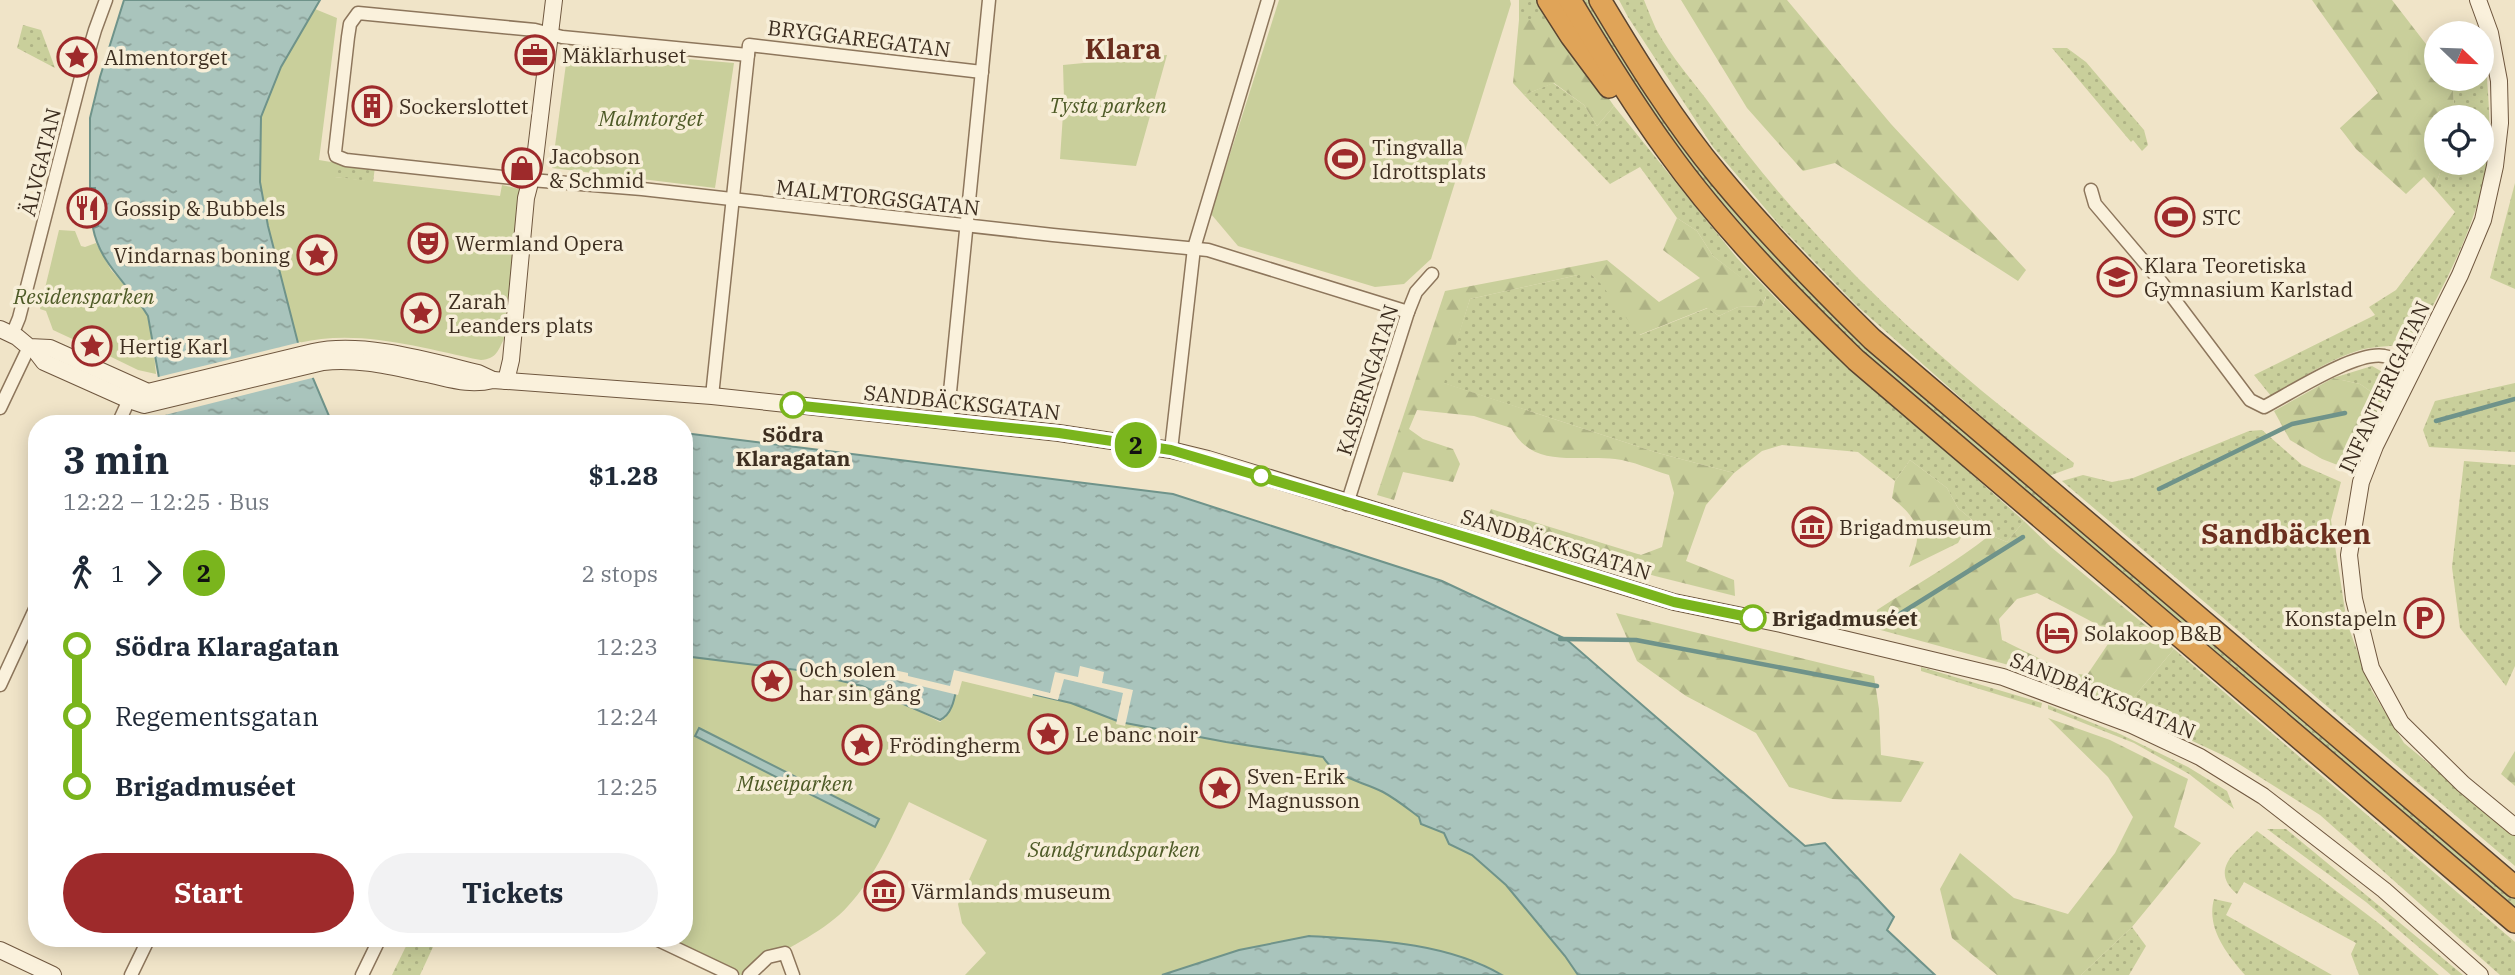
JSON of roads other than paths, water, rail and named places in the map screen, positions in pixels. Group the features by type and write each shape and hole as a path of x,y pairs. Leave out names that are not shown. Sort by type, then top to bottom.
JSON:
{"highway":[{"path":"1548,0 1608,86 1667,150 1775,280 1856,360 2515,922"},
{"path":"1570,0 1616,76 1667,150"},
{"path":"1600,0 1664,102 1718,175 1793,261 1872,339 2515,887"}],"street":[{"name":"ÄLVGATAN","path":"6,332 19,318 86,61 106,0"},
{"path":"500,380 511,360 526,198 531,180 554,0"},
{"path":"947,422 989,0"},
{"path":"1171,450 1194,248 1268,0"},
{"name":"INFANTERIGATAN","path":"2478,0 2490,33 2500,81 2500,123 2483,220 2460,275 2375,446 2361,482 2350,555 2354,599 2371,668 2401,723 2463,784 2515,827"},
{"name":"BRYGGAREGATAN","path":"336,156 350,24 358,13 748,55 749,45 982,72"},
{"path":"712,396 748,55"},
{"name":"MALMTORGSGATAN","path":"336,156 346,160 531,180 642,189 732,201 1194,248 1236,257 1408,312"},
{"path":"2091,190 2095,204 2162,284 2250,400 2264,407 2340,366 2369,356 2383,356 2415,369"},
{"name":"KASERNGATAN","path":"1347,503 1408,312 1416,292 1432,274"},
{"path":"6,332 31,348 50,348 132,393 122,415"},
{"path":"0,408 31,348"},
{"name":"SANDBÄCKSGATAN","path":"132,393 148,392 157,397 315,358 339,348 366,349 500,380 712,396 1059,433 1171,450 1208,459 1674,602 1782,624 2003,677 2132,725 2200,757 2263,796 2384,890 2480,975"},
{"path":"0,685 28,625"},
{"path":"131,975 145,947"},
{"path":"362,975 376,947"},
{"path":"673,947 732,975"},
{"path":"0,950 53,975"},
{"path":"749,975 768,957 785,953 793,975"}],"water":[{"path":"124,0 320,0 281,67 261,117 260,182 268,226 298,343 329,415 166,415 148,316 102,253 93,228 98,226 95,188 90,188 90,118"},
{"path":"693,434 1173,494 1442,581 1566,639 1805,846 1825,843 1894,917 1887,930 1935,975 1578,975 1506,885 1472,855 1449,844 1444,833 1421,824 1419,817 1388,795 1335,770 1323,757 1120,722 1071,703 959,677 952,707 940,720 862,686 797,670 693,657"},
{"path":"699,728 879,819 875,827 695,736"},
{"path":"1309,936 1383,941 1433,949 1480,964 1502,975 1162,975 1239,950"}],"waterway":[{"path":"2436,421 2515,399"},
{"path":"2159,489 2292,424 2345,413"},
{"path":"1895,617 2023,537"},
{"path":"1560,639 1636,640 1877,686"}],"place":[{"name":"Mäklarhuset","path":"535,55"},
{"name":"Almentorget","path":"77,57"},
{"name":"Sockerslottet","path":"372,106"},
{"name":"Tingvalla Idrottsplats","path":"1345,159"},
{"name":"Jacobson & Schmid","path":"522,168"},
{"name":"Gossip & Bubbels","path":"87,208"},
{"name":"STC","path":"2175,217"},
{"name":"Wermland Opera","path":"428,243"},
{"name":"Vindarnas boning","path":"317,255"},
{"name":"Klara Teoretiska Gymnasium Karlstad","path":"2117,277"},
{"name":"Zarah Leanders plats","path":"421,313"},
{"name":"Hertig Karl","path":"92,346"},
{"name":"Södra Klaragatan","path":"793,405"},
{"name":"Brigadmuseum","path":"1812,527"},
{"name":"Brigadmuséet","path":"1753,618"},
{"name":"Konstapeln","path":"2424,618"},
{"name":"Solakoop B&B","path":"2057,633"},
{"name":"Och solen har sin gång","path":"772,681"},
{"name":"Le banc noir","path":"1048,734"},
{"name":"Frödingherm","path":"862,745"},
{"name":"Sven-Erik Magnusson","path":"1220,788"},
{"name":"Värmlands museum","path":"884,891"}],"district":[{"name":"Klara","path":"1123,48"},
{"name":"Sandbäcken","path":"2286,533"}],"park label":[{"name":"Tysta parken","path":"1108,105"},
{"name":"Malmtorget","path":"651,118"},
{"name":"Residensparken","path":"84,296"},
{"name":"Museiparken","path":"795,783"},
{"name":"Sandgrundsparken","path":"1114,849"}]}
